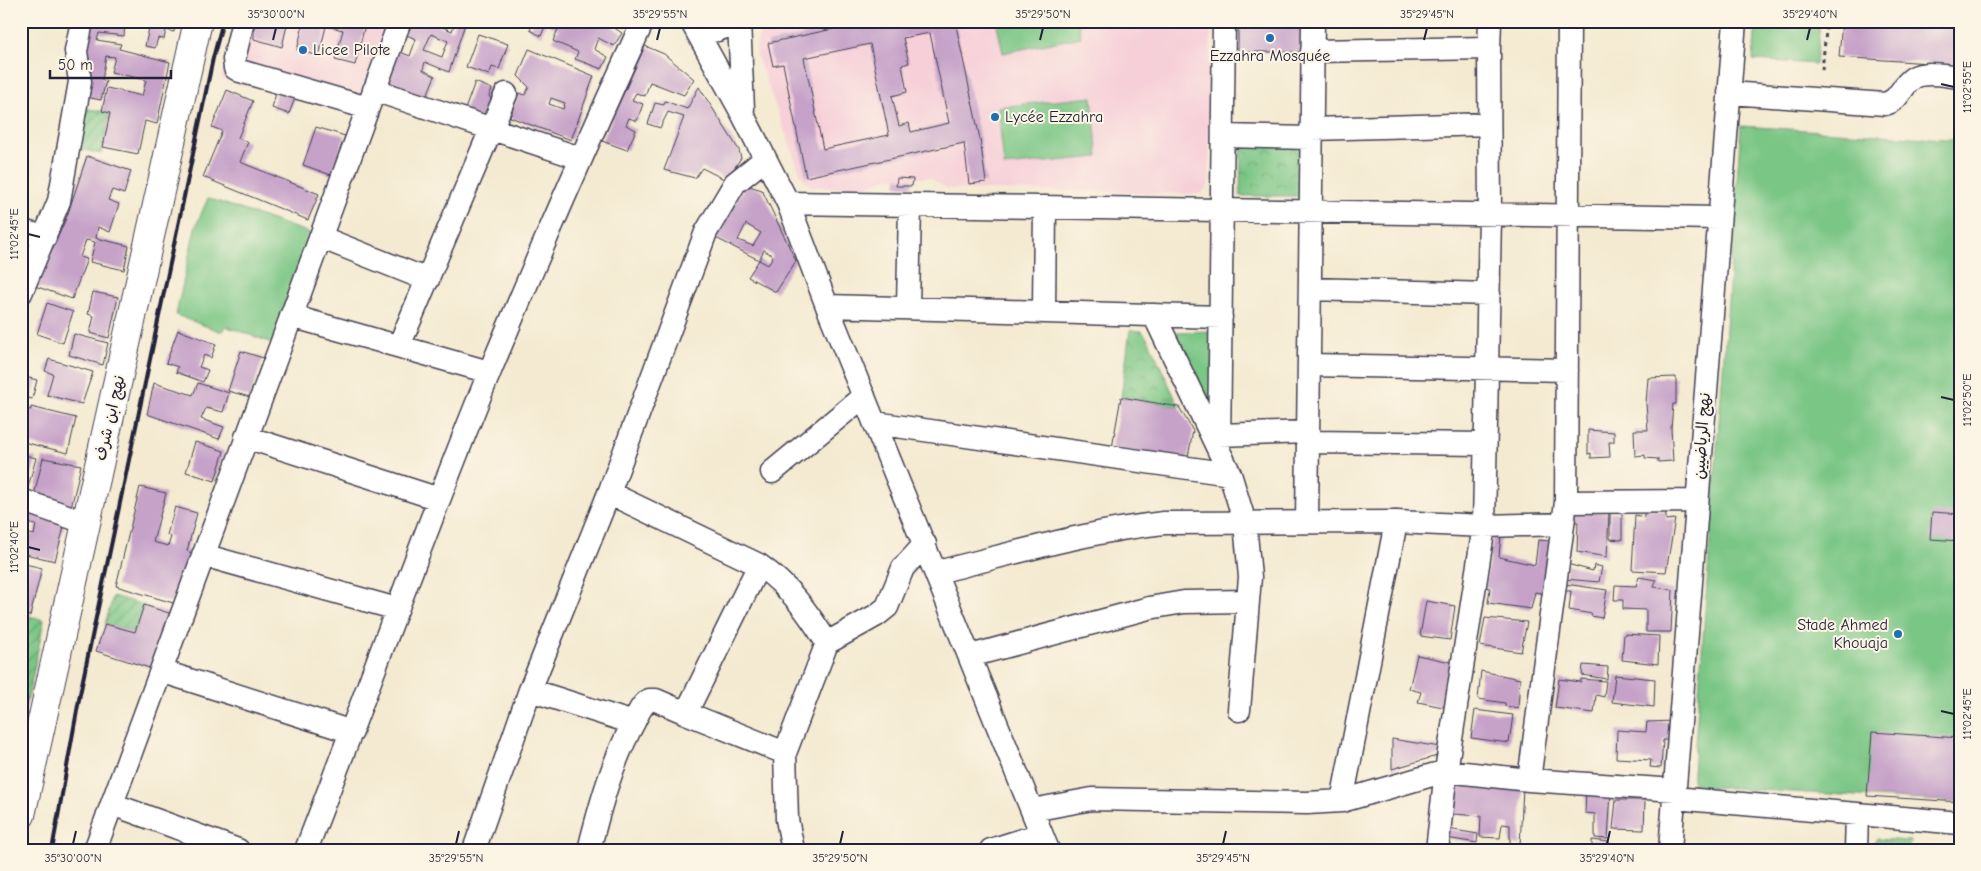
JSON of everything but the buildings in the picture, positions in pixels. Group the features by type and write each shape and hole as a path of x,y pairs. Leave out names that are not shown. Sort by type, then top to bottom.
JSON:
{"main road":[{"name":"نهج ابن شرف","path":"21,815 30,734 87,523 198,21"}],"street":[{"path":"21,293 59,201 80,82 76,51 82,21"},
{"path":"243,21 234,59 235,68 240,71 371,99 491,129 580,158"},
{"path":"95,850 400,21"},
{"path":"306,850 439,499 490,372 580,158 644,21"},
{"path":"692,21 697,26 706,30 716,31 726,27 733,21"},
{"path":"692,21 788,202 864,396 1045,842 991,850"},
{"path":"739,21 743,115"},
{"path":"1219,443 1224,21"},
{"path":"1307,522 1312,21"},
{"path":"1437,850 1446,771 1484,526 1490,215 1490,21"},
{"path":"1529,780 1564,513 1569,215 1569,21"},
{"name":"نهج الرياضيين","path":"1670,850 1734,21"},
{"path":"1312,51 1489,48"},
{"path":"1729,93 1885,104 1896,99 1910,81 1923,74 1960,77"},
{"path":"399,346 506,94"},
{"path":"1223,136 1311,134 1489,124"},
{"path":"474,850 530,690 609,493 706,232 735,184 765,159"},
{"path":"788,202 1719,218"},
{"path":"908,308 910,205"},
{"path":"1044,312 1045,207"},
{"path":"21,231 45,237"},
{"path":"320,237 428,280"},
{"path":"1310,289 1489,294"},
{"path":"828,306 1221,317"},
{"path":"1154,315 1219,443 1245,523 1250,577 1239,710"},
{"path":"291,316 490,372"},
{"path":"1309,365 1567,370"},
{"path":"772,472 864,396"},
{"path":"875,423 1230,474"},
{"path":"1219,443 1308,437 1485,444"},
{"path":"246,438 439,499"},
{"path":"609,493 759,565 774,575 793,594 812,618 827,643"},
{"path":"21,500 87,523"},
{"path":"937,572 1130,527 1164,523 1396,522 1484,526 1564,513 1697,501"},
{"path":"1342,801 1396,522"},
{"path":"793,850 787,819 785,753 827,643 877,616 887,607 903,568 925,544"},
{"path":"203,555 397,609"},
{"path":"686,713 759,565"},
{"path":"970,656 1148,608 1184,602 1247,601"},
{"path":"160,672 352,732"},
{"path":"530,690 633,723"},
{"path":"589,850 611,772 633,723 644,703 649,700 656,700 785,753"},
{"path":"1032,810 1092,799 1307,803 1342,801 1446,771 1960,823"},
{"path":"112,804 238,850"},
{"path":"1856,850 1857,814"}],"path":[{"path":"1822,70 1827,21"}],"shaded area":[{"name":"Licee Pilote","path":"235,21 389,21 355,114 221,79"},
{"name":"Lycée Ezzahra","path":"773,21 1211,21 1209,185 1200,194 948,189 930,178 884,179 865,187 811,187 802,178 757,56 756,48 759,35"}],"green space":[{"path":"996,21 1078,21 1081,37 1003,53"},
{"path":"1756,21 1820,21 1816,64 1753,60"},
{"path":"1092,97 1098,157 1004,166 998,107"},
{"path":"84,108 110,113 101,154 76,148"},
{"path":"1741,126 1960,140 1960,802 1692,786"},
{"path":"1241,145 1301,146 1300,196 1240,196"},
{"path":"208,198 310,233 275,344 225,326 222,332 176,315 195,228"},
{"path":"1130,330 1142,331 1149,341 1179,407 1121,397"},
{"path":"1213,331 1212,400 1208,400 1177,337 1178,332"},
{"path":"113,596 144,605 135,632 105,624"},
{"path":"22,614 44,620 28,699 21,698"},
{"path":"1877,839 1910,841 1909,850 1872,850 1872,844"}],"railway":[{"path":"52,850 80,694 213,58 223,21"}],"place":[{"name":"Ezzahra Mosquée","path":"1270,38"},
{"name":"Licee Pilote","path":"303,50"},
{"name":"Lycée Ezzahra","path":"995,117"},
{"name":"Stade Ahmed Khouaja","path":"1898,634"}]}
